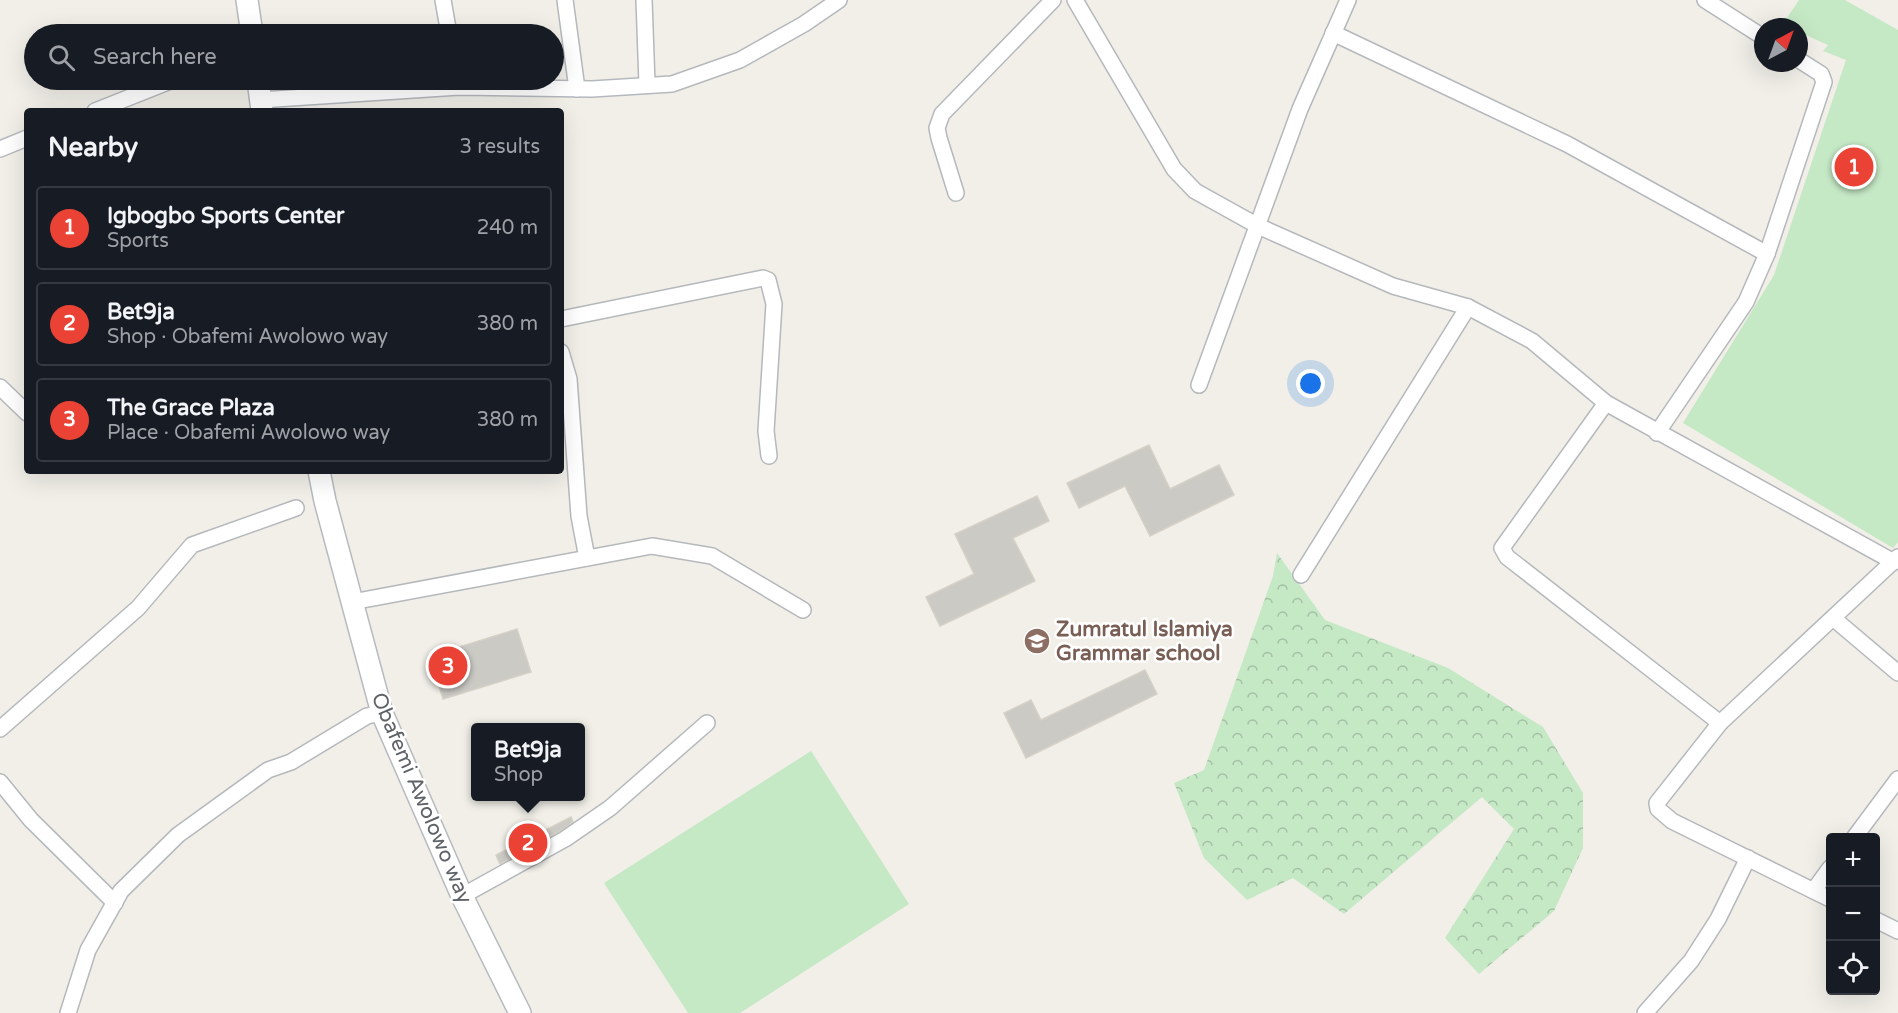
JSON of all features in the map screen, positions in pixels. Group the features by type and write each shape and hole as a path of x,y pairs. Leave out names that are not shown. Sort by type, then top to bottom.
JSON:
{"main road":[{"path":"247,0 251,24"},
{"name":"Obafemi Awolowo way","path":"320,474 381,713 462,897 520,1013"}],"street":[{"path":"442,0 447,24"},
{"path":"565,0 577,88"},
{"path":"644,0 647,84"},
{"path":"564,87 672,84 741,60 804,24 839,0"},
{"path":"956,193 939,138 938,121 942,114 1053,0"},
{"path":"1076,0 1182,180 1195,191 1258,225 1393,285 1468,307 1532,341 1606,403 1657,433 1896,560 1720,723 1657,803 1658,808 1672,821 1826,897"},
{"path":"1199,385 1299,109 1348,0"},
{"path":"1705,0 1754,31"},
{"path":"1333,33 1567,144 1767,254"},
{"path":"1657,433 1746,302 1767,254 1824,82 1821,74 1808,66"},
{"path":"103,108 148,90"},
{"path":"260,97 360,90"},
{"path":"0,149 24,139"},
{"path":"564,318 763,278 768,280 774,304 766,431 769,456"},
{"path":"1301,575 1468,307"},
{"path":"564,362 569,380 579,516 587,558"},
{"path":"0,387 24,410"},
{"path":"1606,403 1502,548 1507,557 1720,723"},
{"path":"0,729 138,608 192,545 296,508"},
{"path":"352,602 652,546 712,556 803,610"},
{"path":"1833,618 1898,674"},
{"path":"68,1013 88,951 122,891 178,835 268,770 291,762 348,725 367,716 381,713"},
{"path":"462,897 566,839 610,808 707,723"},
{"path":"1857,833 1898,779"},
{"path":"0,782 31,820 115,903"},
{"path":"1646,1013 1691,961 1718,919 1748,858"},
{"path":"1814,890 1826,874"},
{"path":"1880,923 1898,932"}],"green space":[{"path":"1799,0 1845,0 1898,30 1898,542 1893,548 1683,423 1774,275 1846,60 1823,51 1828,45 1808,36 1808,18 1787,18"},
{"path":"1277,553 1325,620 1448,668 1543,727 1583,793 1583,848 1554,911 1479,974 1445,938 1514,829 1482,797 1344,914 1293,878 1247,900 1204,858 1174,783 1204,770 1273,576"},
{"path":"811,751 909,904 740,1013 688,1013 604,883"}],"building":[{"path":"1149,445 1170,489 1219,465 1234,495 1150,536 1125,486 1079,508 1067,483"},
{"path":"1037,496 1049,521 1013,538 1035,581 940,626 926,597 974,574 955,534"},
{"path":"517,629 531,672 443,699 430,656"},
{"path":"1145,670 1157,694 1026,758 1004,713 1031,700 1041,720"},
{"path":"571,817 573,822 560,831 500,864 496,855"}],"place":[{"name":"Igbogbo Sports Center","path":"1854,167"},
{"name":"Zumratul Islamiya Grammar school","path":"1037,641"},
{"name":"The Grace Plaza","path":"448,666"},
{"name":"Bet9ja","path":"528,843"}]}
